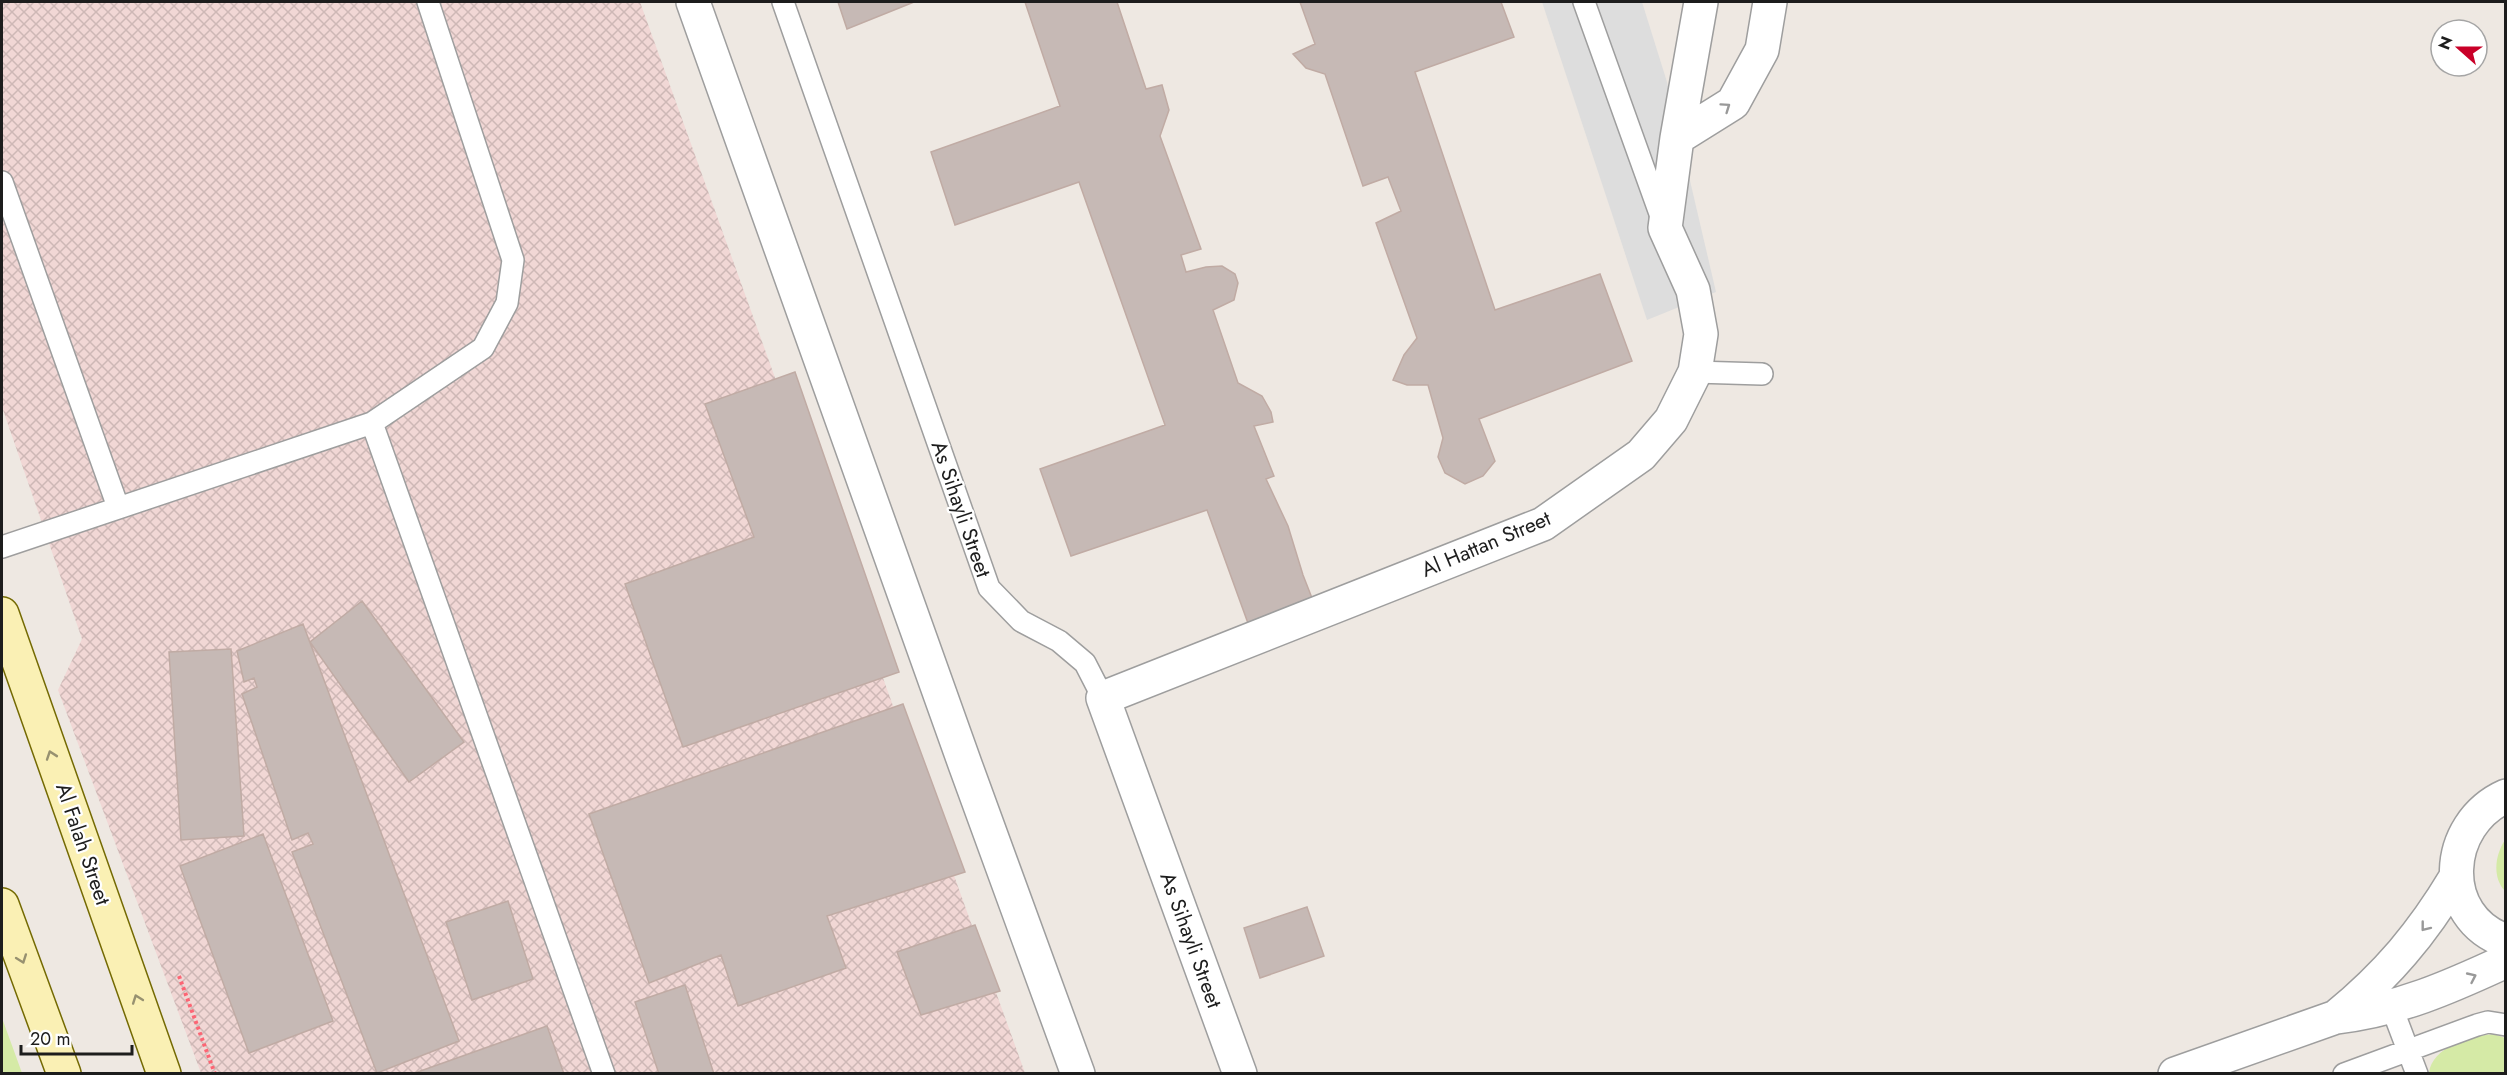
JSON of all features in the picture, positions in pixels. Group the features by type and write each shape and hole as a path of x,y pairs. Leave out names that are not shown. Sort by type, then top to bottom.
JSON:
{"main road":[{"name":"Al Falah Street","path":"2,614 164,1074"},
{"path":"2,904 64,1074"}],"street":[{"path":"693,2 1078,1074"},
{"path":"1665,228 1677,138 1701,2"},
{"path":"1677,138 1733,103 1762,50 1770,2"},
{"name":"Al Hattan Street","path":"1103,698 1543,524 1641,455 1671,420 1695,372 1701,334 1693,290 1665,228"},
{"name":"As Sihayli Street","path":"1103,698 1240,1074"},
{"path":"2505,796 2489,804 2476,815 2459,844 2456,861 2456,878 2461,897 2471,915 2484,929 2505,941"},
{"path":"2336,1017 2372,987 2405,953 2456,878"},
{"path":"2175,1074 2336,1017 2392,1008 2444,990 2505,962"}],"lane":[{"path":"2,547 372,423 483,348 507,303 513,260 428,2"},
{"name":"As Sihayli Street","path":"783,2 988,588 1021,621 1059,641 1085,663 1103,698"},
{"path":"1584,2 1665,228"},
{"path":"2,182 118,507"},
{"path":"1695,372 1762,374"},
{"path":"372,423 604,1074"},
{"path":"2392,1008 2416,1074"},
{"path":"2344,1074 2488,1022 2505,1025"}],"path":[{"path":"178,976 215,1074"}],"shaded area":[{"path":"2,2 640,2 1025,1073 201,1073 58,690 82,639 2,407"},
{"path":"1542,2 1642,2 1667,82 1716,292 1647,320"}],"green space":[{"path":"2505,840 2505,891 2498,879 2496,866"},
{"path":"2,1018 22,1073 2,1073"},
{"path":"2494,1034 2505,1038 2505,1073 2429,1073 2437,1056 2454,1044 2474,1037"}],"building":[{"path":"838,2 914,2 847,29"},
{"path":"1025,2 1117,2 1146,89 1162,85 1169,110 1160,136 1201,249 1181,255 1186,272 1222,266 1235,274 1238,283 1234,300 1213,310 1238,383 1262,396 1271,412 1273,422 1254,426 1274,476 1266,479 1288,526 1319,616 1253,637 1207,510 1071,556 1040,469 1165,425 1079,182 955,225 931,152 1060,106"},
{"path":"1300,2 1501,2 1514,37 1415,72 1495,310 1600,274 1632,361 1479,419 1495,461 1483,476 1465,484 1445,473 1438,457 1443,438 1428,385 1407,385 1393,380 1404,355 1417,338 1376,223 1401,211 1388,177 1363,186 1325,74 1306,68 1293,54 1315,44"},
{"path":"795,372 899,672 683,747 625,584 754,537 705,404"},
{"path":"362,601 464,742 409,782 310,642"},
{"path":"303,624 459,1041 377,1073 292,852 313,844 308,833 292,840 242,694 257,687 254,678 244,682 237,651"},
{"path":"231,649 244,836 181,840 169,652"},
{"path":"903,704 965,872 827,916 846,968 738,1006 721,955 649,983 589,814"},
{"path":"263,834 333,1021 249,1053 180,866"},
{"path":"508,901 533,979 472,1000 446,922"},
{"path":"1307,907 1324,956 1260,978 1244,928"},
{"path":"975,925 1000,991 921,1015 897,952"},
{"path":"685,985 714,1074 659,1074 635,1002"},
{"path":"547,1026 564,1074 412,1074"}]}
